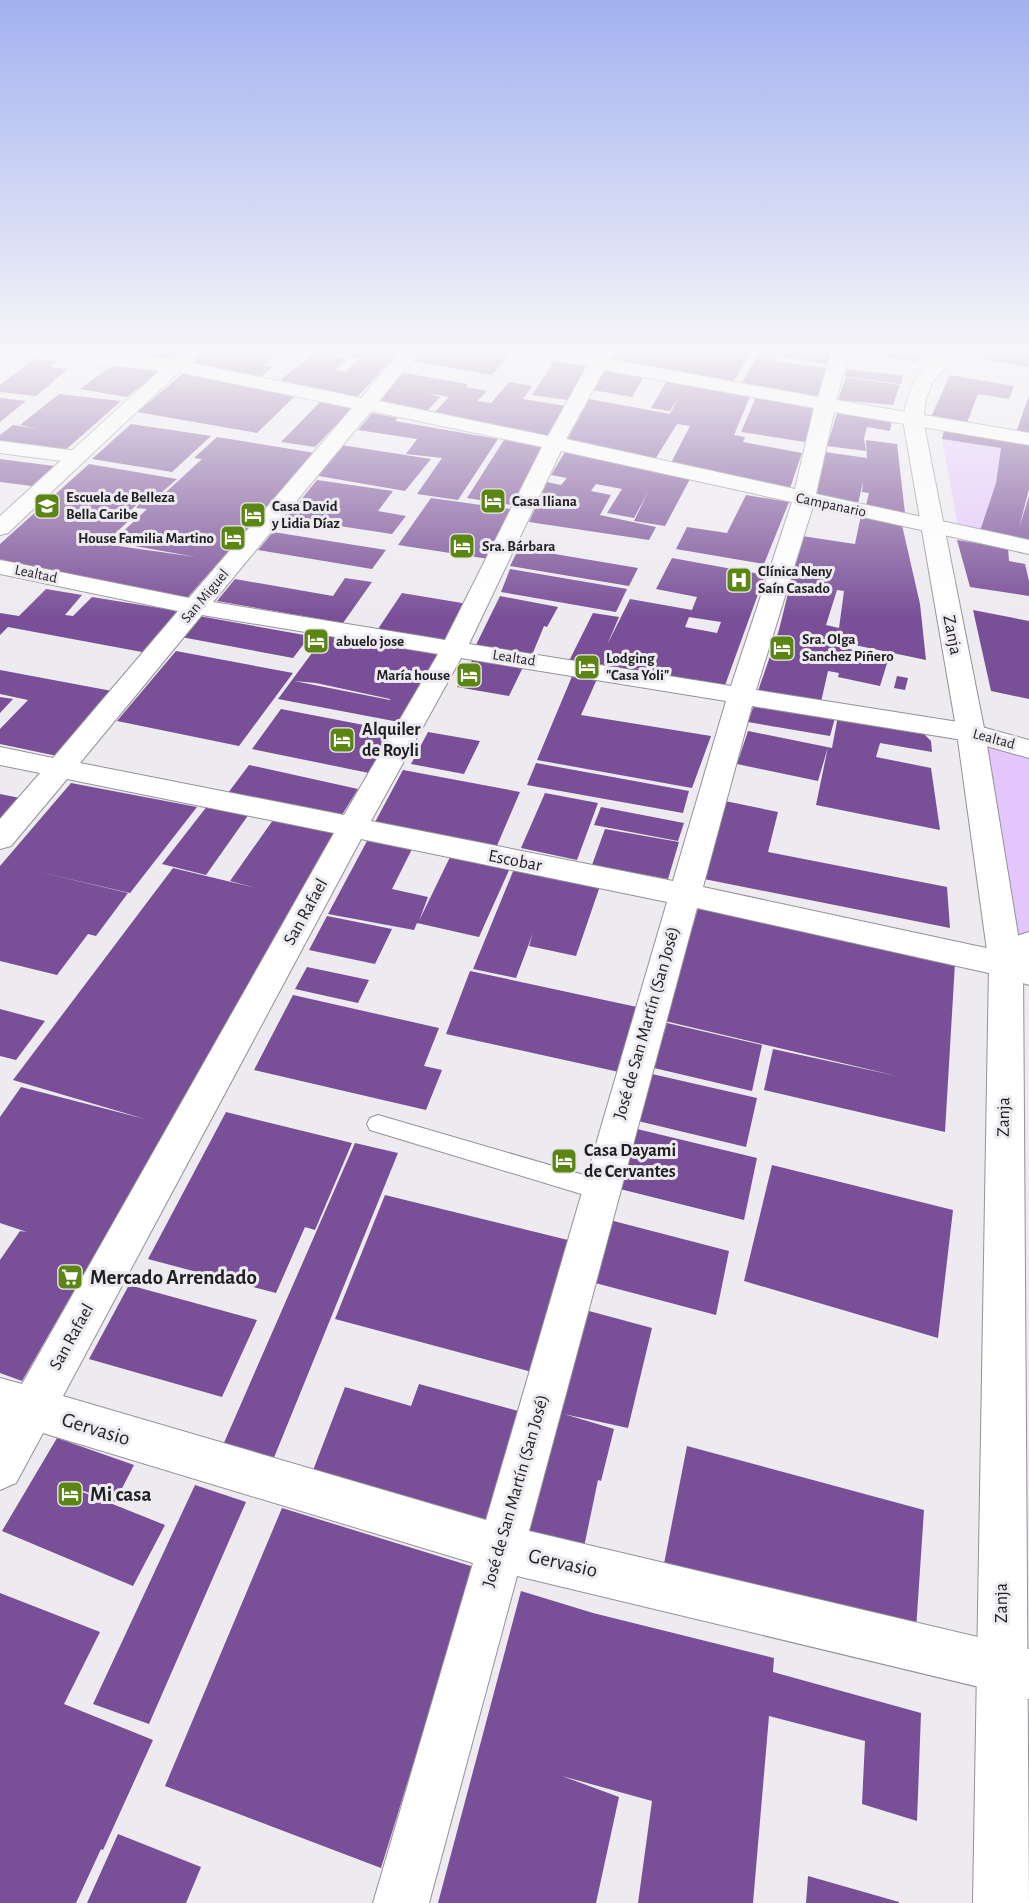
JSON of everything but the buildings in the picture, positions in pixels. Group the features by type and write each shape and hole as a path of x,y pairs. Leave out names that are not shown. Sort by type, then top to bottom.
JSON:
{"street":[{"path":"0,528 95,441"},
{"name":"San Miguel","path":"0,839 335,441"},
{"name":"Campanario","path":"543,441 804,500 1029,547"},
{"name":"José de San Martín (San José)","path":"400,1903 684,894 741,696 804,500 817,441"},
{"name":"Zanja","path":"917,441 931,526 971,733 1021,961 1016,1133 1016,1671 1001,1903"},
{"name":"San Rafael","path":"0,1467 16,1404 454,648 554,443"},
{"path":"0,447 77,457"},
{"name":"Lealtad","path":"0,567 196,607 971,733 1029,749"},
{"name":"Escobar","path":"0,756 351,829 1021,961"},
{"name":"Gervasio","path":"16,1404 500,1548 1016,1671"}],"lane":[{"path":"378,1124 601,1190"}],"shaded area":[{"path":"942,441 1001,448 996,483 980,531 958,526"},
{"path":"971,733 1029,749 1029,944 1006,965"}],"place":[{"name":"Casa Iliana","path":"493,501"},
{"name":"Escuela de Belleza Bella Caribe","path":"47,506"},
{"name":"Casa David y Lidia Díaz","path":"253,515"},
{"name":"House Familia Martino","path":"233,538"},
{"name":"Sra. Bárbara","path":"462,546"},
{"name":"Clínica Neny Saín Casado","path":"739,580"},
{"name":"abuelo jose","path":"316,641"},
{"name":"Sra. Olga Sanchez Piñero","path":"782,648"},
{"name":"Lodging \"Casa Yoli\"","path":"587,667"},
{"name":"María house","path":"469,675"},
{"name":"Alquiler de Royli","path":"342,740"},
{"name":"Casa Dayami de Cervantes","path":"564,1161"},
{"name":"Mercado Arrendado","path":"70,1277"},
{"name":"Mi casa","path":"70,1494"}]}
